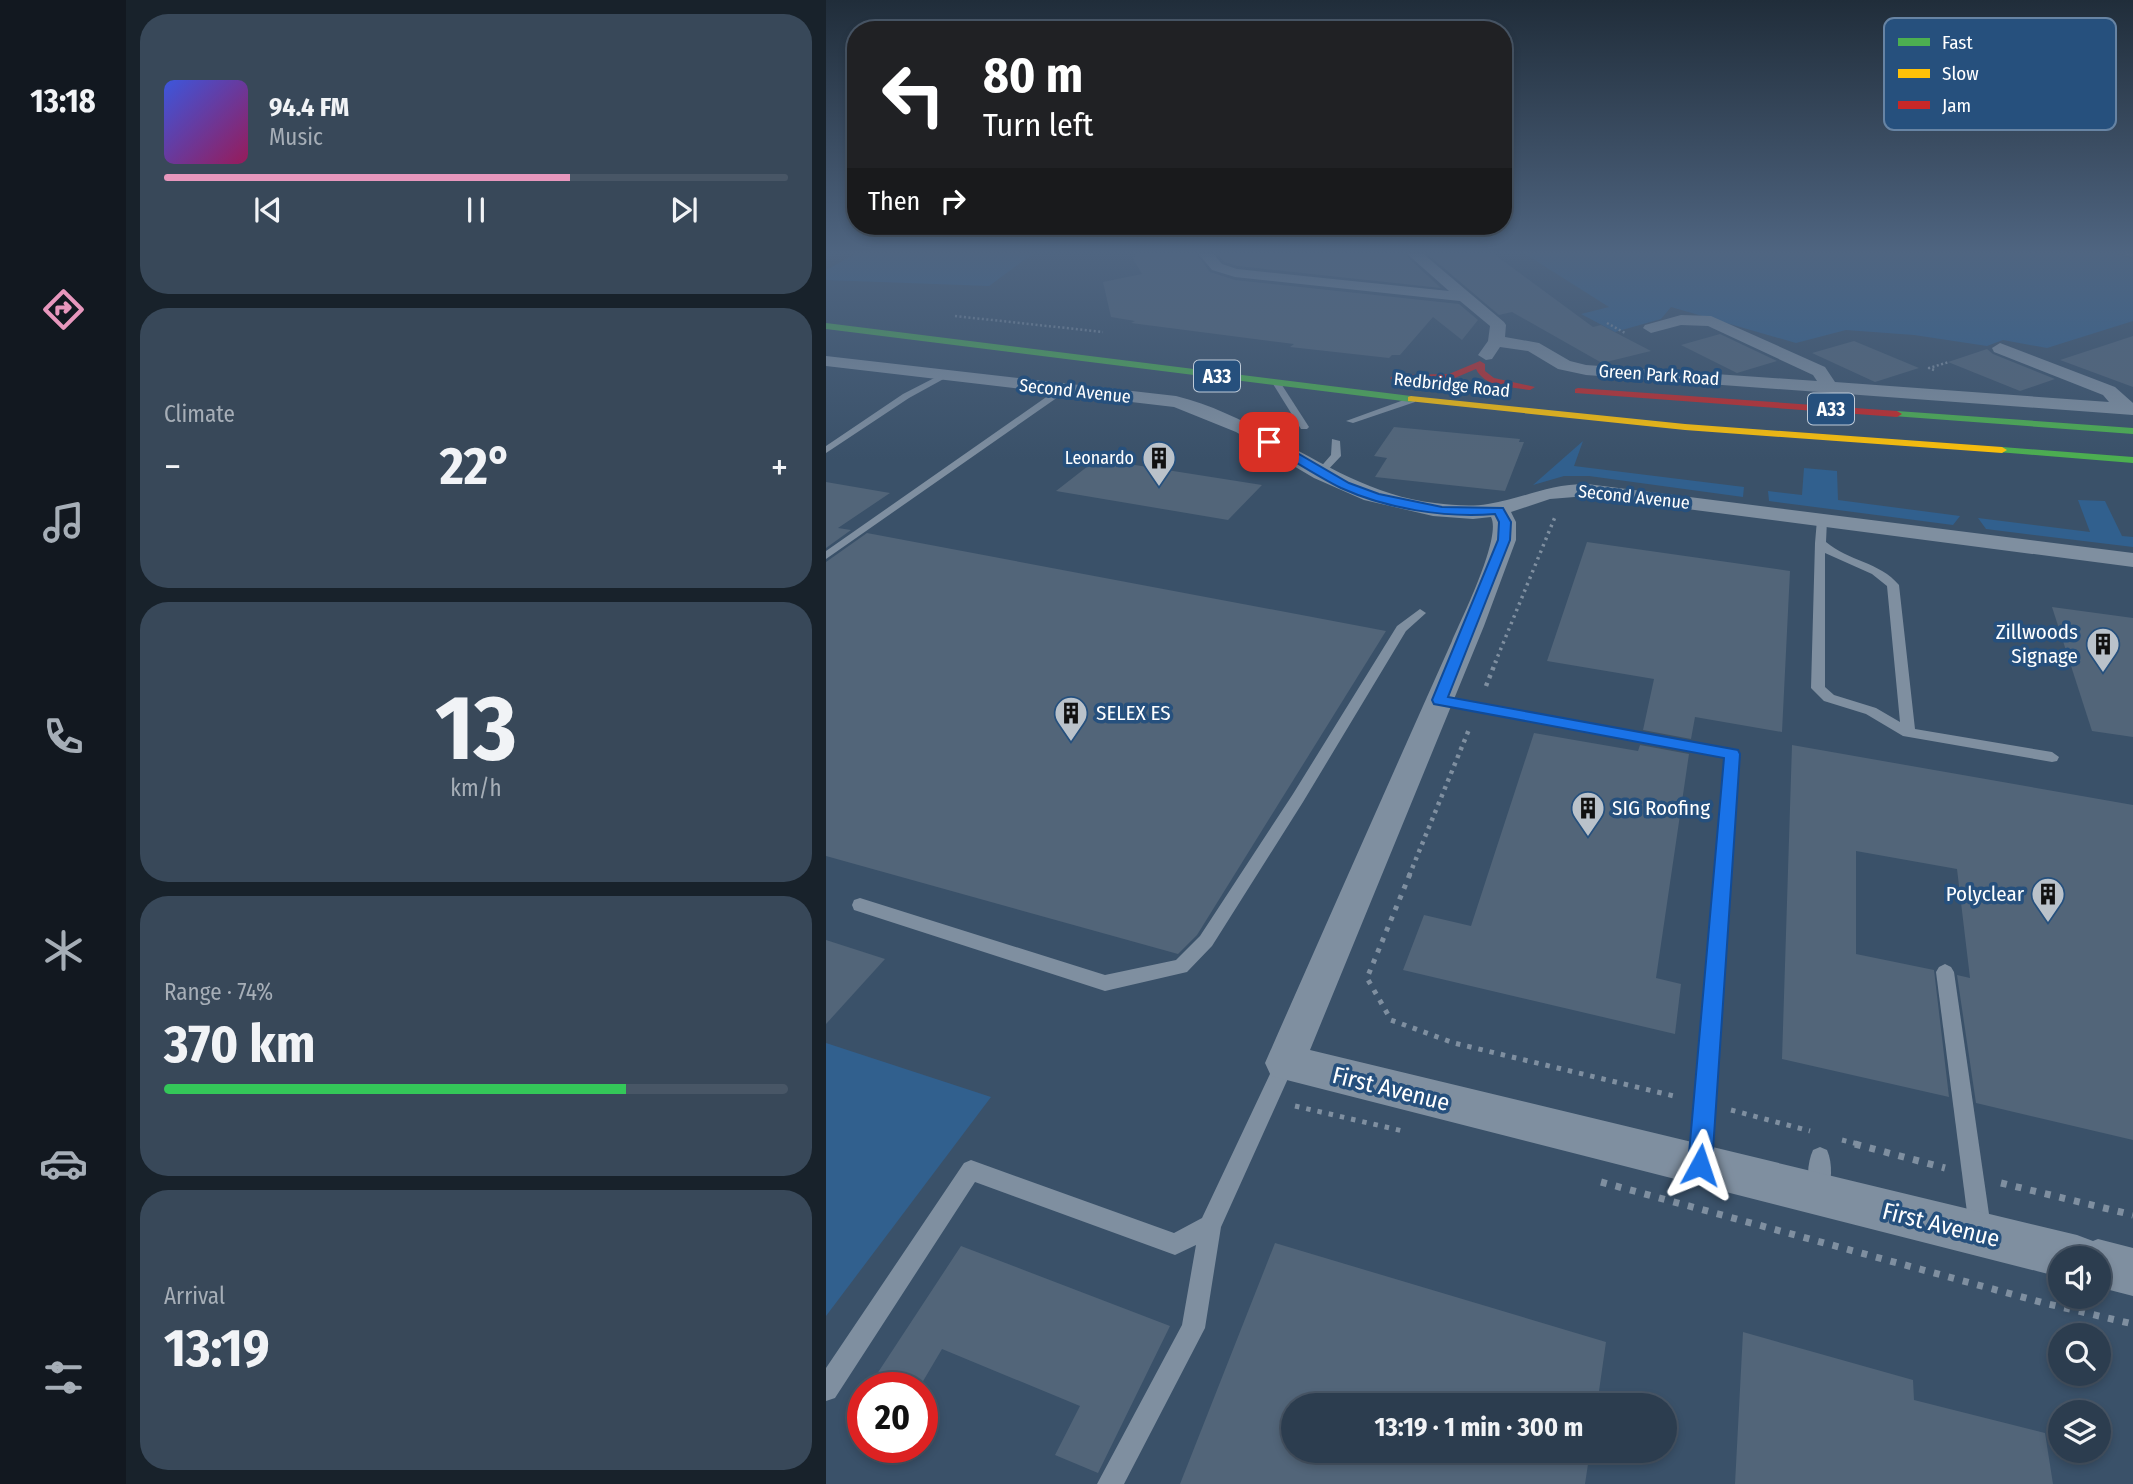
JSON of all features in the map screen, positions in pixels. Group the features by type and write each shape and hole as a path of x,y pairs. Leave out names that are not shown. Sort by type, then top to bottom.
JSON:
{"highway":[{"name":"Redbridge Road","path":"893,321 1436,388 1826,424 2133,447"},
{"name":"Redbridge Road","path":"826,326 1412,400 1609,420 2133,460"},
{"path":"1360,379 1463,384 1471,371 1480,364"},
{"path":"1480,364 1481,372 1491,380 1543,388"},
{"name":"A33","path":"1436,388 1463,384 1543,388 2133,431"},
{"name":"A33","path":"1609,420 1714,437 2133,476"}],"street":[{"path":"1480,364 1496,341 1499,325 1495,321"},
{"path":"1651,328 1676,321"},
{"path":"1712,321 1819,371 1824,375 1828,387"},
{"name":"Green Park Road","path":"1496,341 1533,347 1572,368 2129,408"},
{"name":"Green Park Road","path":"2000,348 2109,391 2129,408"},
{"name":"Second Avenue","path":"826,361 1176,402 1208,410 1250,430 1345,485 1376,497 1418,507 1465,513 1499,510 1559,491 1587,490 2133,560"},
{"path":"1285,1063 1504,540 1505,522 1499,510"},
{"name":"First Avenue","path":"1285,1063 2048,1251"},
{"path":"2111,1267 2133,1272"}],"lane":[{"path":"826,450 906,396 945,376"},
{"path":"1463,384 1491,380"},
{"path":"1278,384 1304,427"},
{"path":"826,556 1055,395 1070,389"},
{"path":"1350,421 1412,400"},
{"path":"1321,472 1336,456 1335,441"},
{"path":"1822,520 1818,688 1829,698 1871,711 1908,733 2052,757"},
{"path":"826,543 840,546"},
{"path":"1820,543 1832,555 1884,575 1893,585 1908,733"},
{"path":"860,905 1105,983 1181,967 1213,930 1298,798 1395,638 1420,613"},
{"path":"1439,700 1732,754 1700,1165"},
{"path":"1945,972 1981,1234"},
{"path":"1110,1484 1193,1328 1210,1226 1285,1063"},
{"path":"1819,1194 1820,1157"},
{"path":"826,1389 971,1170 1175,1244 1210,1226"}],"path":[{"path":"1011,321 1103,332"},
{"path":"1267,1100 1414,1134"},
{"path":"1598,1181 2043,1303 2133,1324"}],"shaded area":[{"path":"1595,321 1653,321 1615,332"},
{"path":"1720,321 2132,321 2047,348 2003,340 1987,346 1914,335 1846,330 1796,343"},
{"path":"1583,441 1574,466 1744,487 1743,497 1589,476 1564,476 1533,485"},
{"path":"1804,468 1837,471 1838,500 1960,516 1953,525 1769,501 1768,491 1802,495"},
{"path":"2078,500 2105,501 2122,536 2133,537 2133,547 1986,529 1978,518 2090,532"},
{"path":"826,1043 991,1097 826,1316"}],"building":[{"path":"1429,321 1400,355 1392,355 1389,358 1290,347 1294,344 1131,323"},
{"path":"1438,321 1477,321 1462,340"},
{"path":"1528,321 1585,321 1593,327 1601,325 1651,351 1602,363"},
{"path":"1720,334 1777,361 1737,373 1681,345"},
{"path":"2133,336 2133,387 2060,360"},
{"path":"1854,341 1919,368 1875,382 1812,353"},
{"path":"1987,349 1993,354 2055,379 2020,391 1948,362"},
{"path":"1394,427 1520,439 1519,442 1524,442 1505,491 1375,477 1387,458 1374,456"},
{"name":"Leonardo","path":"1097,459 1262,485 1228,520 1056,491"},
{"path":"826,482 890,493 838,528 851,530 826,548"},
{"name":"SELEX ES","path":"867,533 1386,631 1197,935 1178,954 826,856 826,562"},
{"path":"1587,542 1790,571 1782,732 1695,717 1691,739 1643,730 1654,679 1547,661"},
{"name":"Zillwoods Signage","path":"2052,607 2133,618 2133,737 2092,731"},
{"name":"SIG Roofing","path":"1534,733 1638,751 1640,745 1689,754 1656,978 1681,984 1675,1034 1403,970 1424,915 1471,926"},
{"path":"1792,745 2133,805 2133,1140 1976,1103 1957,975 1970,978 1957,869 1856,851 1856,954 1934,970 1949,1097 1782,1059"},
{"path":"826,940 885,959 826,1024"},
{"path":"1275,1243 1606,1342 1599,1393 1281,1393 1281,1463 1588,1463 1585,1484 1180,1484"},
{"path":"961,1246 1170,1326 1098,1473 1055,1455 1080,1406 942,1349 928,1372 878,1372"},
{"path":"1743,1332 1913,1380 1914,1400 2045,1433 2053,1484 1735,1484"}],"traffic: fast":[{"path":"826,326 1411,399"},
{"path":"1897,414 2133,431"},
{"path":"2002,450 2133,460"}],"traffic: slow":[{"path":"1411,399 1685,427 2002,450"}],"traffic: jam":[{"path":"1395,378 1450,377 1480,364 1481,372 1491,380 1530,387"},
{"path":"1578,391 1897,414"}],"place":[{"name":"Leonardo","path":"1159,488"},
{"name":"Zillwoods Signage","path":"2103,674"},
{"name":"SELEX ES","path":"1071,743"},
{"name":"SIG Roofing","path":"1588,838"},
{"name":"Polyclear","path":"2048,924"}],"route":[{"path":"1269,442 1345,485 1376,497 1418,507 1465,513 1499,510 1505,522 1504,540 1439,700 1732,754 1700,1165"}]}
